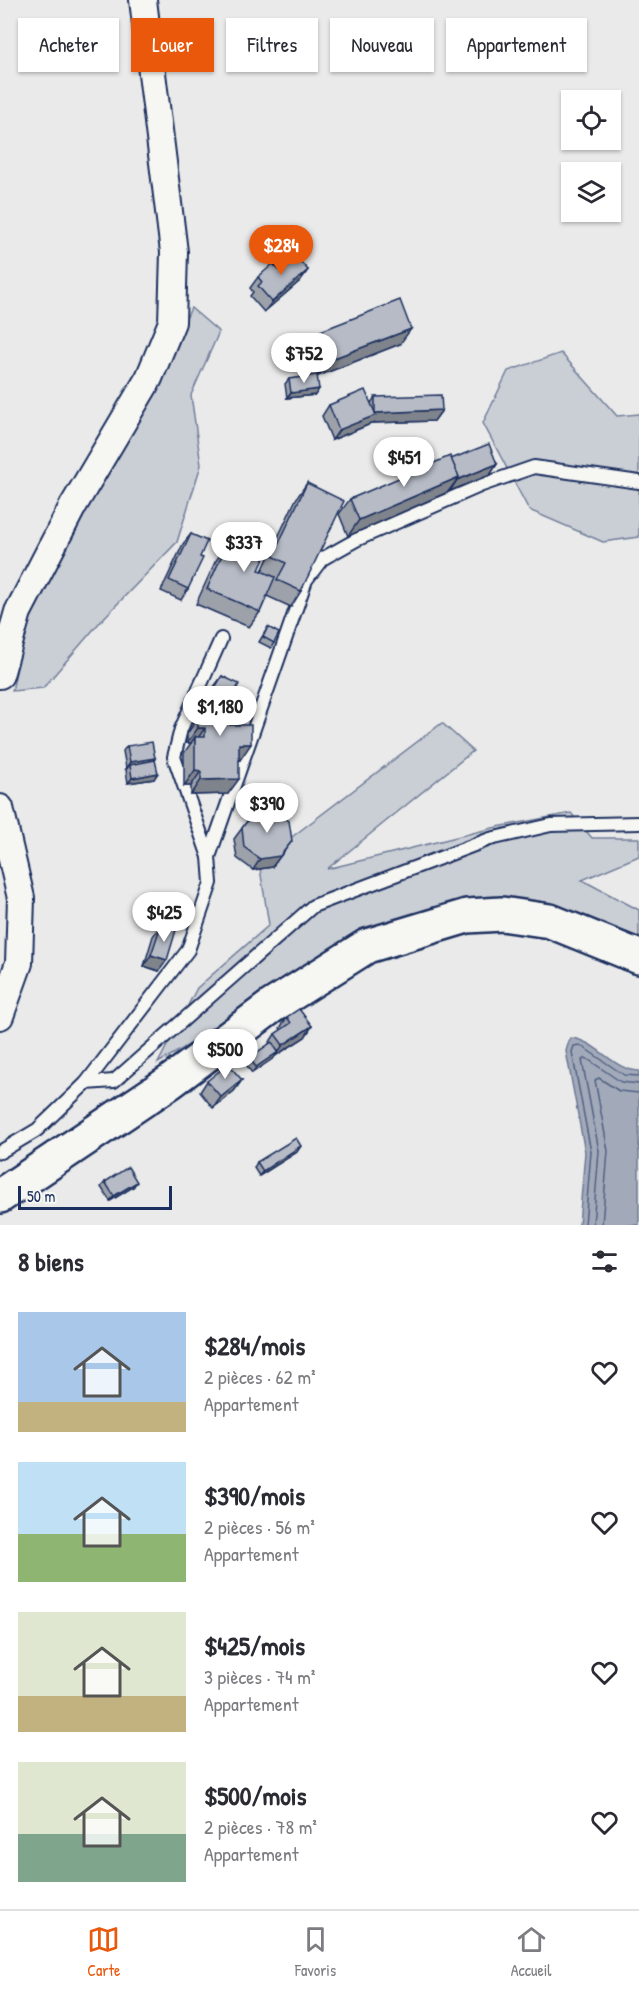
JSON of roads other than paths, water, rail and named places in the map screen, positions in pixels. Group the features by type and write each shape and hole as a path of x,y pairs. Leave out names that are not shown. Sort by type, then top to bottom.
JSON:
{"main road":[{"path":"0,1196 170,1082 272,1006 367,946 467,916 502,914 550,921 639,957"}],"street":[{"path":"0,675 18,612 72,506 149,378 172,322 174,252 143,0"},
{"path":"0,808 21,898 19,963 0,1016"}],"lane":[{"path":"209,857 306,580 322,560 356,540 472,489 534,467 639,482"},
{"path":"0,1152 37,1130 86,1083 188,950 211,883 209,857 174,757 181,729 221,639"},
{"path":"86,1083 114,1081 314,906 490,839 551,825 639,823"}],"water":[{"path":"570,1038 588,1044 621,1066 639,1071 639,1225 579,1225 585,1152 566,1051"}]}
